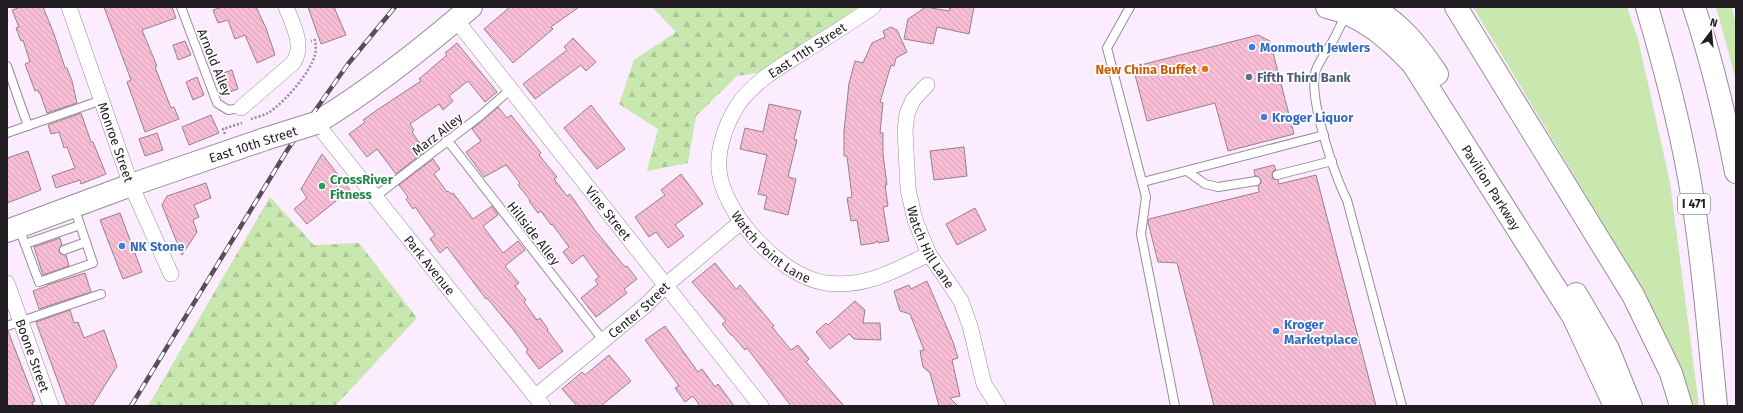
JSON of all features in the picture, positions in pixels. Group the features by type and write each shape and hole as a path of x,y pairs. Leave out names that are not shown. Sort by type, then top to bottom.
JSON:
{"main road":[{"name":"Pavilion Parkway","path":"1371,7 1382,13 1410,36 1429,61 1590,317 1608,349 1631,406"},
{"path":"1456,7 1633,295 1671,373 1681,406"},
{"name":"I 471","path":"1647,7 1665,67 1693,199 1716,406"},
{"path":"1694,7 1706,42 1721,97 1736,172"},
{"name":"Pavilion Parkway","path":"1341,9 1371,26 1390,40 1413,64 1573,316 1615,406"},
{"name":"East 10th Street","path":"17,234 77,216 132,185 316,123 336,111 406,60 463,13"}],"street":[{"name":"Monroe Street","path":"69,7 132,185 171,274"},
{"path":"241,108 293,64 298,57 299,44 286,7"},
{"name":"East 11th Street","path":"745,96 762,79 874,7"},
{"name":"Vine Street","path":"463,13 511,89 761,406"},
{"name":"Watch Hill Lane","path":"928,85 913,100 907,114 905,130 908,189 915,220 928,254 961,301 970,326 984,384 998,406"},
{"name":"Watch Point Lane","path":"745,96 731,117 720,153 719,170 730,205 741,222 768,252 798,273 824,283 854,284 878,278 928,254"},
{"name":"Park Avenue","path":"316,123 376,196 492,344 540,401"},
{"name":"Center Street","path":"540,401 603,340 645,306 666,285 741,222"},
{"name":"Boone Street","path":"7,282 14,323 51,406"}],"lane":[{"name":"Arnold Alley","path":"181,7 217,103 228,110 241,108"},
{"path":"1130,7 1107,48 1146,197 1141,234 1175,406"},
{"path":"1341,9 1333,42 1316,70 1313,84 1324,135 1339,184 1347,200 1402,406"},
{"path":"7,66 28,126"},
{"name":"Marz Alley","path":"376,196 480,116 511,89"},
{"path":"7,133 102,100"},
{"path":"1143,182 1324,135"},
{"name":"Hillside Alley","path":"446,141 452,146 603,340"},
{"path":"1277,175 1332,161"},
{"path":"1187,171 1205,184 1218,187 1256,181"},
{"path":"17,234 34,260 38,282 93,263 77,216"},
{"path":"64,250 86,242"},
{"path":"14,323 101,294"}],"green space":[{"path":"652,7 858,7 771,71 737,76 696,116 688,163 647,171 658,129 619,104 634,60 676,32"},
{"path":"1473,7 1627,7 1638,39 1670,182 1699,406 1694,406 1669,345 1616,245"},
{"path":"1716,7 1732,7 1736,26 1736,80"},
{"path":"270,197 314,245 359,243 417,318 335,406 148,406"}],"building":[{"path":"21,7 43,7 65,68 67,68 72,81 77,103 47,113 40,93 38,90 35,91 25,64 30,62 23,40 21,41 16,28 19,27 12,10"},
{"path":"104,7 172,7 176,18 142,30 157,66 155,67 171,108 174,107 179,119 145,132 127,82 131,80"},
{"path":"222,7 256,7 266,28 275,55 257,63 245,35 235,39 228,20 218,23 213,10"},
{"path":"308,7 334,7 346,35 321,44"},
{"path":"510,7 579,7 551,27 553,29 513,63 484,29"},
{"path":"926,7 949,11 950,7 974,7 969,34 937,27 933,44 904,39 908,19"},
{"path":"891,27 897,30 907,52 896,58 894,66 891,65 880,102 883,103 880,133 883,133 883,154 887,185 885,185 888,206 883,207 889,241 878,243 878,241 875,243 861,245 857,220 851,221 847,198 852,197 847,156 844,156 844,131 849,83 855,61 863,63 872,43 885,37 883,31"},
{"path":"1258,35 1270,41 1294,134 1228,151 1215,103 1147,121 1133,67"},
{"path":"573,38 596,62 586,71 581,65 535,99 523,84 567,50 564,47"},
{"path":"185,41 191,55 178,60 173,45"},
{"path":"457,43 497,92 485,102 468,81 449,96 453,101 443,110 439,104 410,124 414,130 412,132 425,151 396,174 377,149 367,157 349,134 365,122 363,120 421,81 419,79 447,55 445,53"},
{"path":"232,70 238,89 227,93 220,74"},
{"path":"197,77 204,95 193,100 186,82"},
{"path":"769,104 801,111 794,139 797,140 788,177 796,179 788,215 764,209 767,196 758,194 767,155 740,149 745,128 763,132"},
{"path":"591,105 625,149 597,169 564,128"},
{"path":"498,107 507,118 511,115 541,153 539,155 557,177 554,179 567,196 570,194 594,229 625,267 627,266 637,279 624,289 627,293 596,317 581,298 598,284 595,280 599,277 583,255 572,264 563,252 569,247 541,211 538,213 518,185 520,183 506,165 484,177 466,152 481,141 472,129"},
{"path":"81,113 91,142 93,142 106,174 81,184 80,180 56,188 52,176 75,168 67,147 64,148 59,132 51,134 48,125"},
{"path":"211,115 219,133 189,145 182,127"},
{"path":"157,133 163,150 145,156 139,139"},
{"path":"964,147 967,176 934,180 930,151"},
{"path":"28,151 41,190 7,203 7,158"},
{"path":"322,154 350,190 307,224 294,209 307,198 301,189"},
{"path":"433,159 440,169 434,174 447,192 448,191 451,194 453,193 473,219 492,206 498,215 483,226 503,253 518,241 525,250 505,266 519,283 515,286 526,300 524,302 537,320 540,318 563,351 539,369 526,352 528,350 515,332 487,298 486,299 447,247 440,253 430,239 435,235 415,207 413,209 406,199 408,197 399,185"},
{"name":"Kroger Marketplace","path":"1274,165 1276,170 1273,171 1272,176 1273,179 1278,180 1279,184 1316,175 1376,406 1214,406 1177,263 1158,262 1148,222 1149,219 1259,192 1258,186 1261,183 1261,180 1258,176 1255,176 1254,170"},
{"path":"681,174 703,204 675,225 684,236 668,248 656,232 649,237 635,217 665,195 661,190"},
{"path":"206,183 211,198 194,205 199,217 193,220 197,232 182,255 162,205 167,196"},
{"path":"975,208 986,230 957,245 946,224"},
{"path":"120,213 142,272 123,279 100,220"},
{"path":"60,238 62,245 59,252 66,255 69,266 43,275 34,247"},
{"path":"715,263 736,289 740,285 774,326 772,327 791,350 798,345 809,359 806,362 844,406 791,406 747,348 745,350 722,324 726,321 692,282"},
{"path":"85,273 91,292 39,309 33,291"},
{"path":"927,281 953,342 958,358 952,360 960,396 950,398 958,406 939,406 930,373 923,367 920,351 924,350 910,314 900,311 894,291 909,285 911,289"},
{"path":"855,301 865,310 863,323 880,323 881,340 854,339 849,334 830,349 816,332 826,323 828,325"},
{"path":"70,310 74,323 78,322 84,338 104,330 117,366 92,406 67,406 36,322"},
{"path":"665,326 698,372 702,369 715,387 718,384 734,406 700,406 693,396 685,402 675,388 679,386 645,340"},
{"path":"7,331 35,401 32,402 34,406 7,406"},
{"path":"609,355 631,381 601,406 577,406 562,389 582,372 585,375"}],"railway":[{"path":"131,406 288,149 348,64 395,7"}],"place":[{"name":"Monmouth Jewlers","path":"1252,47"},
{"name":"New China Buffet","path":"1205,69"},
{"name":"Fifth Third Bank","path":"1249,77"},
{"name":"Kroger Liquor","path":"1264,117"},
{"name":"CrossRiver Fitness","path":"322,186"},
{"name":"NK Stone","path":"122,246"},
{"name":"Kroger Marketplace","path":"1276,331"}]}
